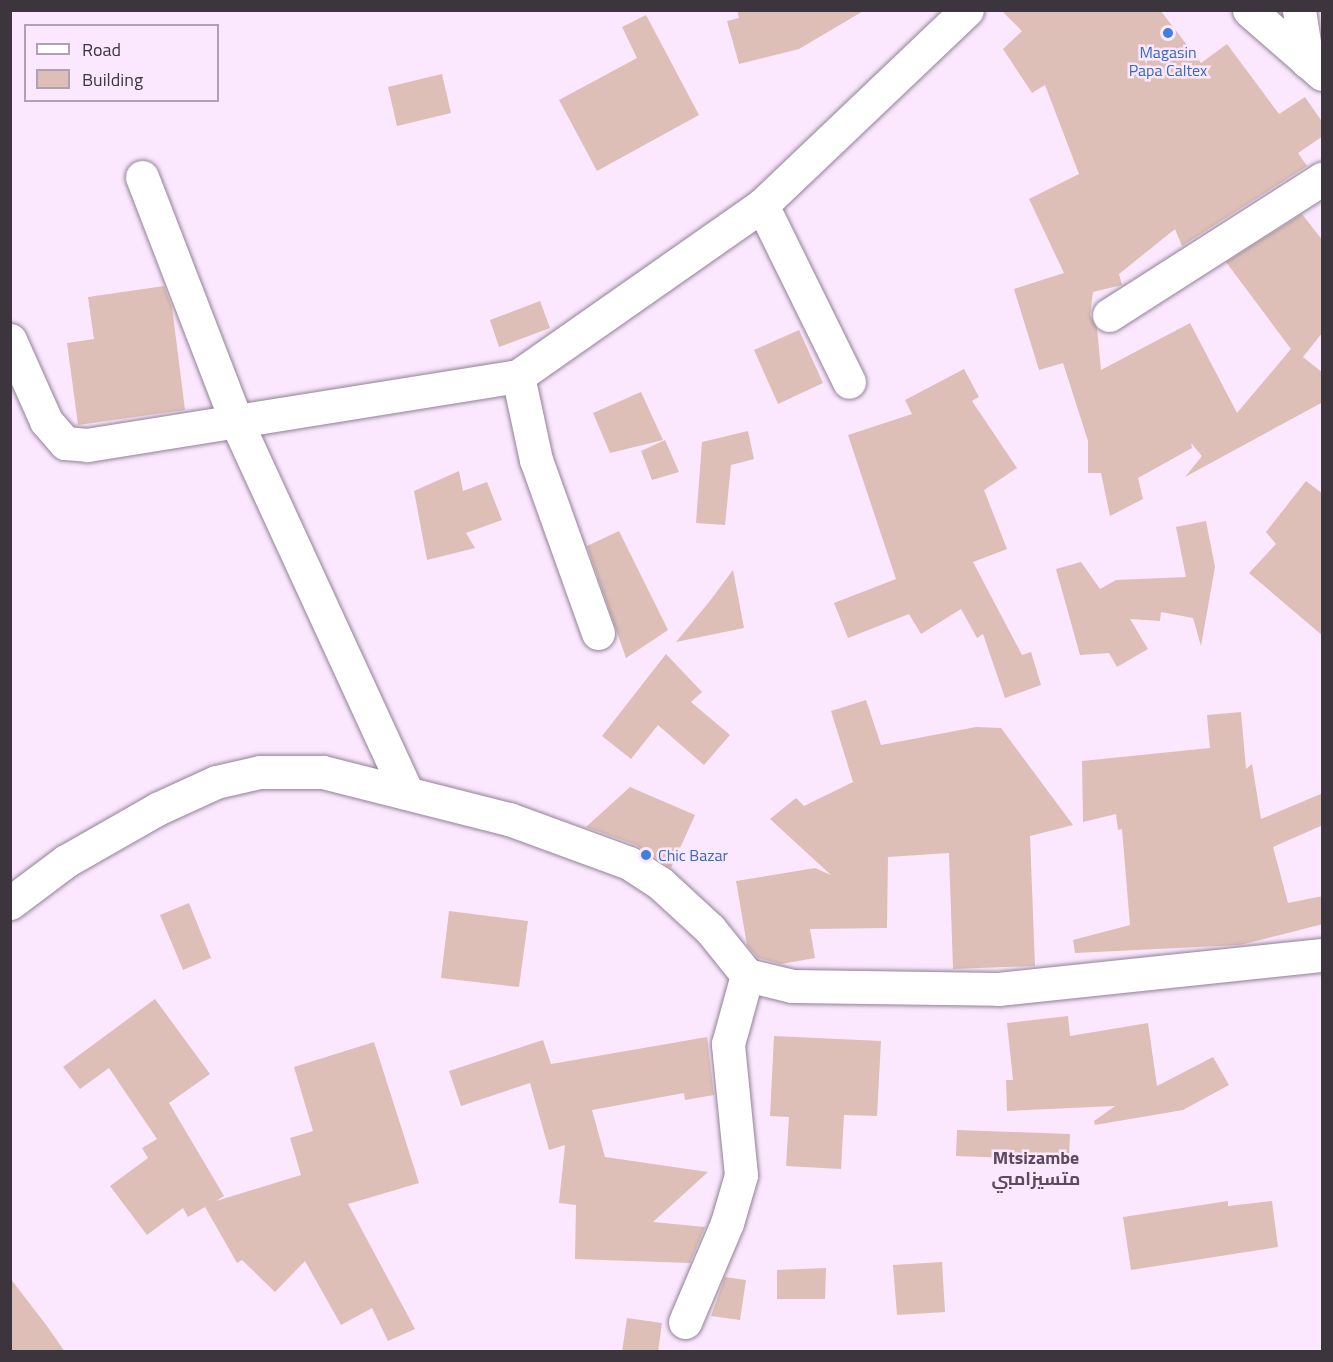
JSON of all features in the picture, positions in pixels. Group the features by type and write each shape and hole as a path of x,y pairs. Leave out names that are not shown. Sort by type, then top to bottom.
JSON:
{"street":[{"path":"10,340 46,421 65,443 87,445 237,423 518,376 762,206 967,10"},
{"path":"1299,10 1315,67"},
{"path":"1255,13 1315,67"},
{"path":"142,177 237,423 407,793"},
{"path":"1109,315 1323,179"},
{"path":"762,206 849,382"},
{"path":"518,376 536,460 598,633"},
{"path":"10,903 66,861 157,809 216,782 260,772 323,772 509,819 629,862 660,883 710,929 747,975 792,986 998,989 1323,956"},
{"path":"685,1322 727,1223 741,1175 728,1044 747,975"}],"building":[{"path":"737,10 865,10 799,49 739,64 727,21 739,18"},
{"path":"1001,10 1160,10 1201,63 1227,44 1279,114 1305,97 1323,123 1323,136 1298,153 1307,166 1182,246 1175,229 1119,274 1122,285 1093,292 1090,315 1097,328 1101,370 1190,323 1237,413 1291,349 1226,262 1302,214 1323,241 1323,332 1303,357 1323,373 1323,402 1185,477 1202,456 1191,443 1192,448 1138,478 1143,499 1110,516 1101,473 1088,473 1088,441 1063,363 1039,370 1014,289 1064,273 1029,199 1079,174 1045,85 1032,93 1003,49 1022,31"},
{"path":"646,15 699,115 597,171 559,100 637,58 622,27"},
{"path":"442,74 451,113 397,126 388,87"},
{"path":"164,286 172,307 185,410 78,425 67,343 94,339 88,297"},
{"path":"540,301 550,328 499,347 490,320"},
{"path":"799,330 823,383 778,404 754,350"},
{"path":"964,369 979,397 972,401 1017,468 984,490 1007,549 973,562 1022,655 1031,652 1041,685 1005,698 983,634 977,638 961,609 921,634 909,614 848,638 834,603 896,579 848,435 912,414 905,400"},
{"path":"641,392 663,440 610,453 593,413"},
{"path":"748,431 754,459 731,465 725,525 696,523 702,442"},
{"path":"665,440 679,472 652,480 641,451"},
{"path":"459,471 463,491 487,482 502,520 466,533 475,548 427,560 414,491"},
{"path":"1306,481 1323,494 1323,636 1249,573 1276,544 1266,532"},
{"path":"1206,521 1215,567 1201,646 1193,618 1161,612 1160,621 1130,619 1148,649 1117,667 1109,653 1080,655 1056,569 1081,562 1100,589 1116,580 1186,577 1176,527"},
{"path":"619,531 668,630 626,658 587,546"},
{"path":"733,570 744,628 676,642 709,602"},
{"path":"666,654 702,692 691,702 730,735 704,765 658,725 631,759 602,736"},
{"path":"866,700 881,745 976,727 1001,728 1073,825 1030,836 1035,966 953,969 949,853 888,857 887,928 810,929 815,958 781,964 758,958 747,945 736,881 815,868 831,875 770,819 796,798 804,806 853,782 831,711"},
{"path":"1241,712 1246,769 1252,764 1261,819 1323,793 1323,825 1273,847 1288,903 1323,896 1323,924 1240,945 1075,953 1073,940 1130,925 1122,829 1118,830 1116,814 1083,822 1082,761 1210,748 1207,715"},
{"path":"630,787 695,815 671,868 636,845 586,827"},
{"path":"189,903 211,958 183,970 160,915"},
{"path":"449,911 528,921 519,987 441,978"},
{"path":"155,999 210,1074 169,1103 224,1196 216,1201 301,1175 290,1138 313,1131 294,1067 374,1042 419,1183 348,1204 415,1329 388,1341 372,1308 341,1325 305,1261 275,1292 242,1260 237,1263 205,1207 188,1217 183,1208 147,1235 110,1186 148,1158 142,1148 157,1139 109,1068 80,1089 63,1067"},
{"path":"1068,1016 1070,1036 1148,1023 1157,1086 1213,1057 1229,1085 1183,1110 1095,1125 1094,1121 1115,1106 1007,1111 1006,1080 1013,1080 1007,1023"},
{"path":"774,1036 881,1041 877,1116 844,1115 841,1169 786,1166 789,1117 770,1116"},
{"path":"707,1037 714,1095 685,1100 684,1093 592,1110 605,1157 708,1172 653,1222 705,1227 690,1263 575,1259 576,1205 559,1203 565,1145 549,1150 530,1083 461,1106 449,1071 543,1040 551,1064"},
{"path":"957,1130 1070,1134 1069,1160 956,1156"},
{"path":"1228,1201 1228,1206 1272,1201 1278,1247 1131,1270 1123,1217"},
{"path":"942,1262 945,1312 897,1315 893,1265"},
{"path":"826,1268 825,1299 777,1299 777,1270"},
{"path":"725,1277 746,1280 740,1320 711,1316"},
{"path":"10,1278 47,1326 65,1352 10,1352"},
{"path":"627,1318 662,1323 658,1352 622,1352"}],"place":[{"name":"Magasin Papa Caltex","path":"1168,33"},
{"name":"Chic Bazar","path":"646,855"}],"district":[{"name":"Mtsizambe متسيزامبي","path":"1036,1169"}]}
